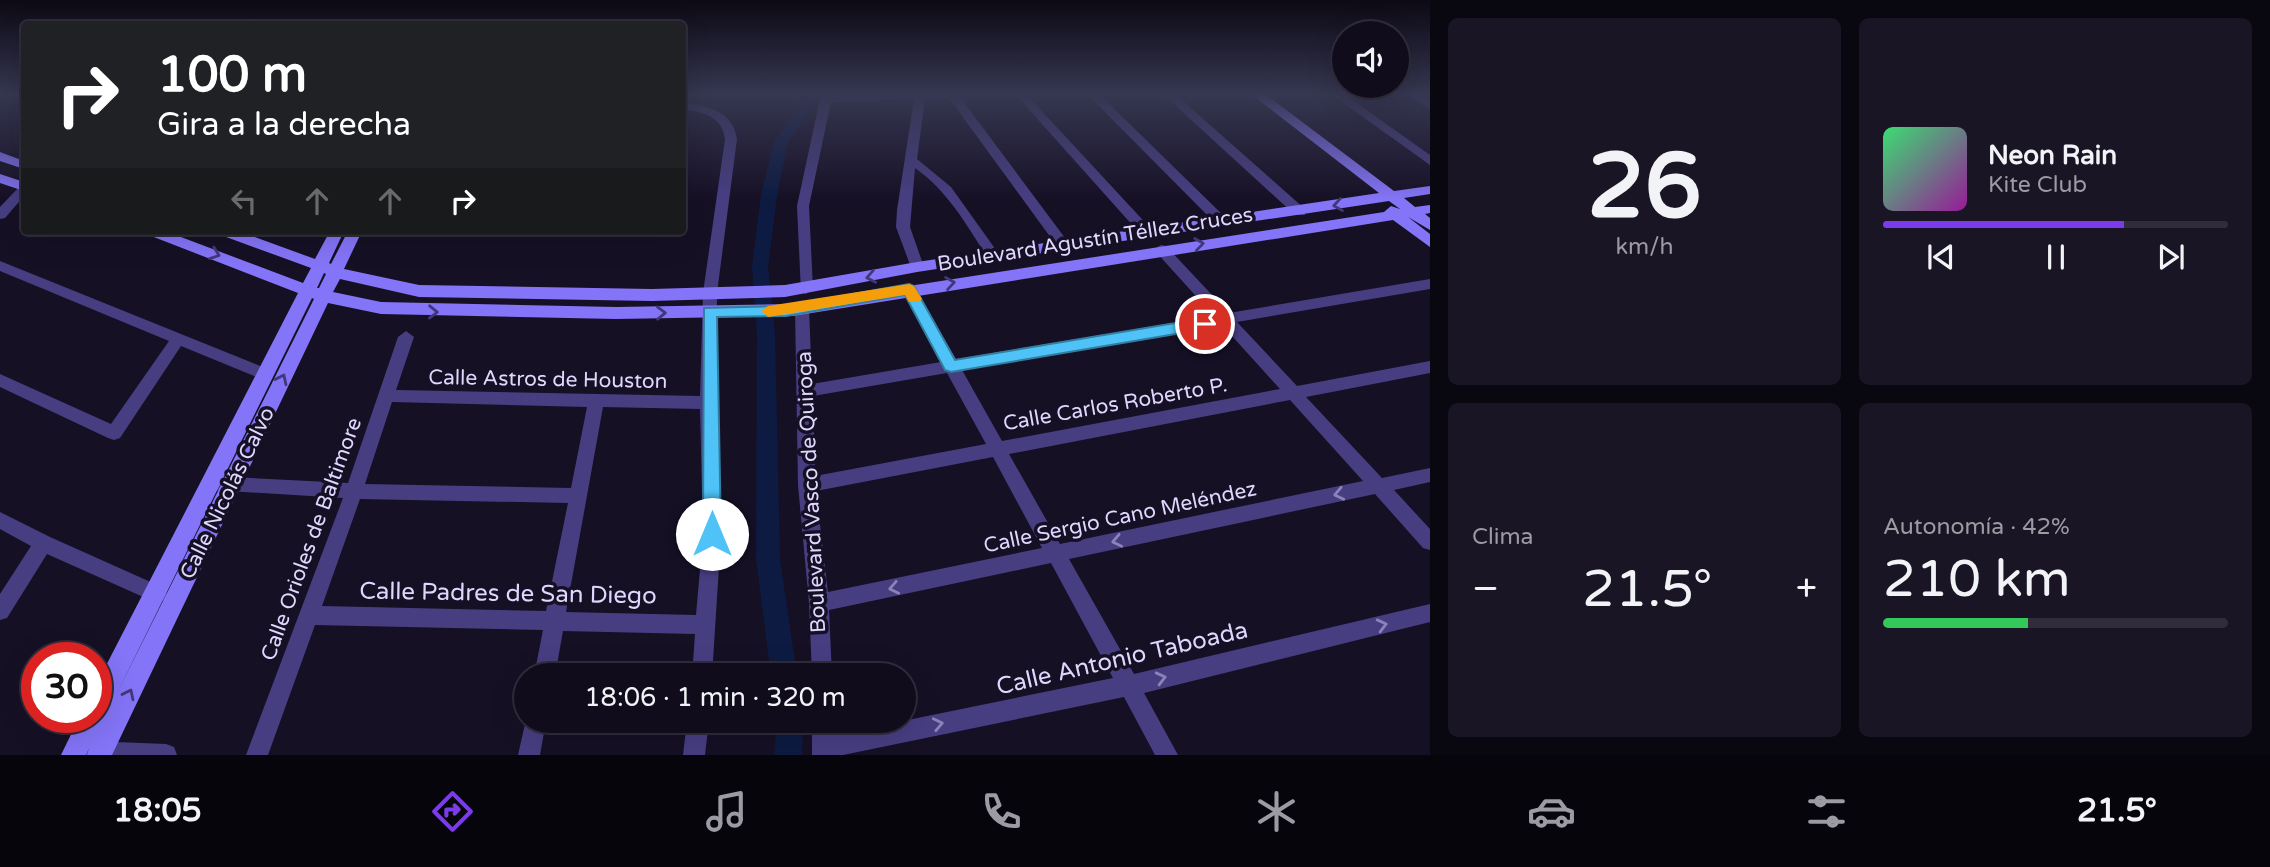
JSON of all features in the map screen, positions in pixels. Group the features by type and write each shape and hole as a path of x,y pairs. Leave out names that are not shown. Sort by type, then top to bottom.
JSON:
{"street":[{"path":"703,663 712,534 708,403 709,312 731,129"},
{"path":"806,289 803,206 820,129"},
{"path":"914,129 903,228 917,267"},
{"path":"978,129 1064,246"},
{"path":"1052,129 1147,234"},
{"path":"1129,129 1223,222"},
{"path":"1207,129 1300,212"},
{"path":"1295,129 1430,242"},
{"path":"1300,129 1430,225"},
{"path":"1385,129 1430,161"},
{"path":"0,156 21,164"},
{"path":"909,159 928,169 949,190 994,257"},
{"path":"0,178 21,187"},
{"name":"Boulevard Agustín Téllez Cruces","path":"234,235 383,286 419,291 785,291 917,267 1300,212 1430,190"},
{"path":"0,215 21,191"},
{"name":"Boulevard Agustín Téllez Cruces","path":"162,235 315,292 411,311 743,312 794,310 909,289 1430,209"},
{"name":"Calle Nicolás Calvo","path":"327,269 336,235"},
{"name":"Calle Nicolás Calvo","path":"100,754 232,485 315,292 327,269 352,235"},
{"path":"1161,249 1297,394 1430,542"},
{"path":"0,266 264,374"},
{"path":"806,391 1430,284"},
{"path":"909,289 1167,755"},
{"name":"Calle Nicolás Calvo","path":"112,680 157,594 264,374 315,292"},
{"name":"Boulevard Vasco de Quiroga","path":"794,310 806,391 807,485 819,603 821,663"},
{"name":"Calle Orioles de Baltimore","path":"257,755 354,491 406,337"},
{"path":"0,380 114,433 178,339"},
{"name":"Calle Carlos Roberto P.","path":"807,485 1430,367"},
{"name":"Calle Astros de Houston","path":"387,396 708,403"},
{"path":"546,663 596,401"},
{"name":"Calle Sergio Cano Meléndez","path":"819,603 1430,475"},
{"path":"211,483 354,491 578,496"},
{"path":"0,520 43,543 157,594"},
{"path":"0,611 43,543"},
{"name":"Calle Antonio Taboada","path":"823,751 1128,686 1430,613"},
{"name":"Calle Padres de San Diego","path":"308,615 707,625"},
{"path":"84,733 74,753 166,755"},
{"path":"529,755 533,733"},
{"path":"694,755 697,733"},
{"path":"823,733 823,751"}],"waterway":[{"path":"782,663 768,559 766,334 760,267 769,195 781,142 790,129"},
{"path":"788,755 789,733"}],"slow traffic":[{"path":"768,311 802,309 909,289 914,299"}],"route":[{"path":"712,534 708,403 709,312 786,311 909,289 951,366 1205,324"}]}
